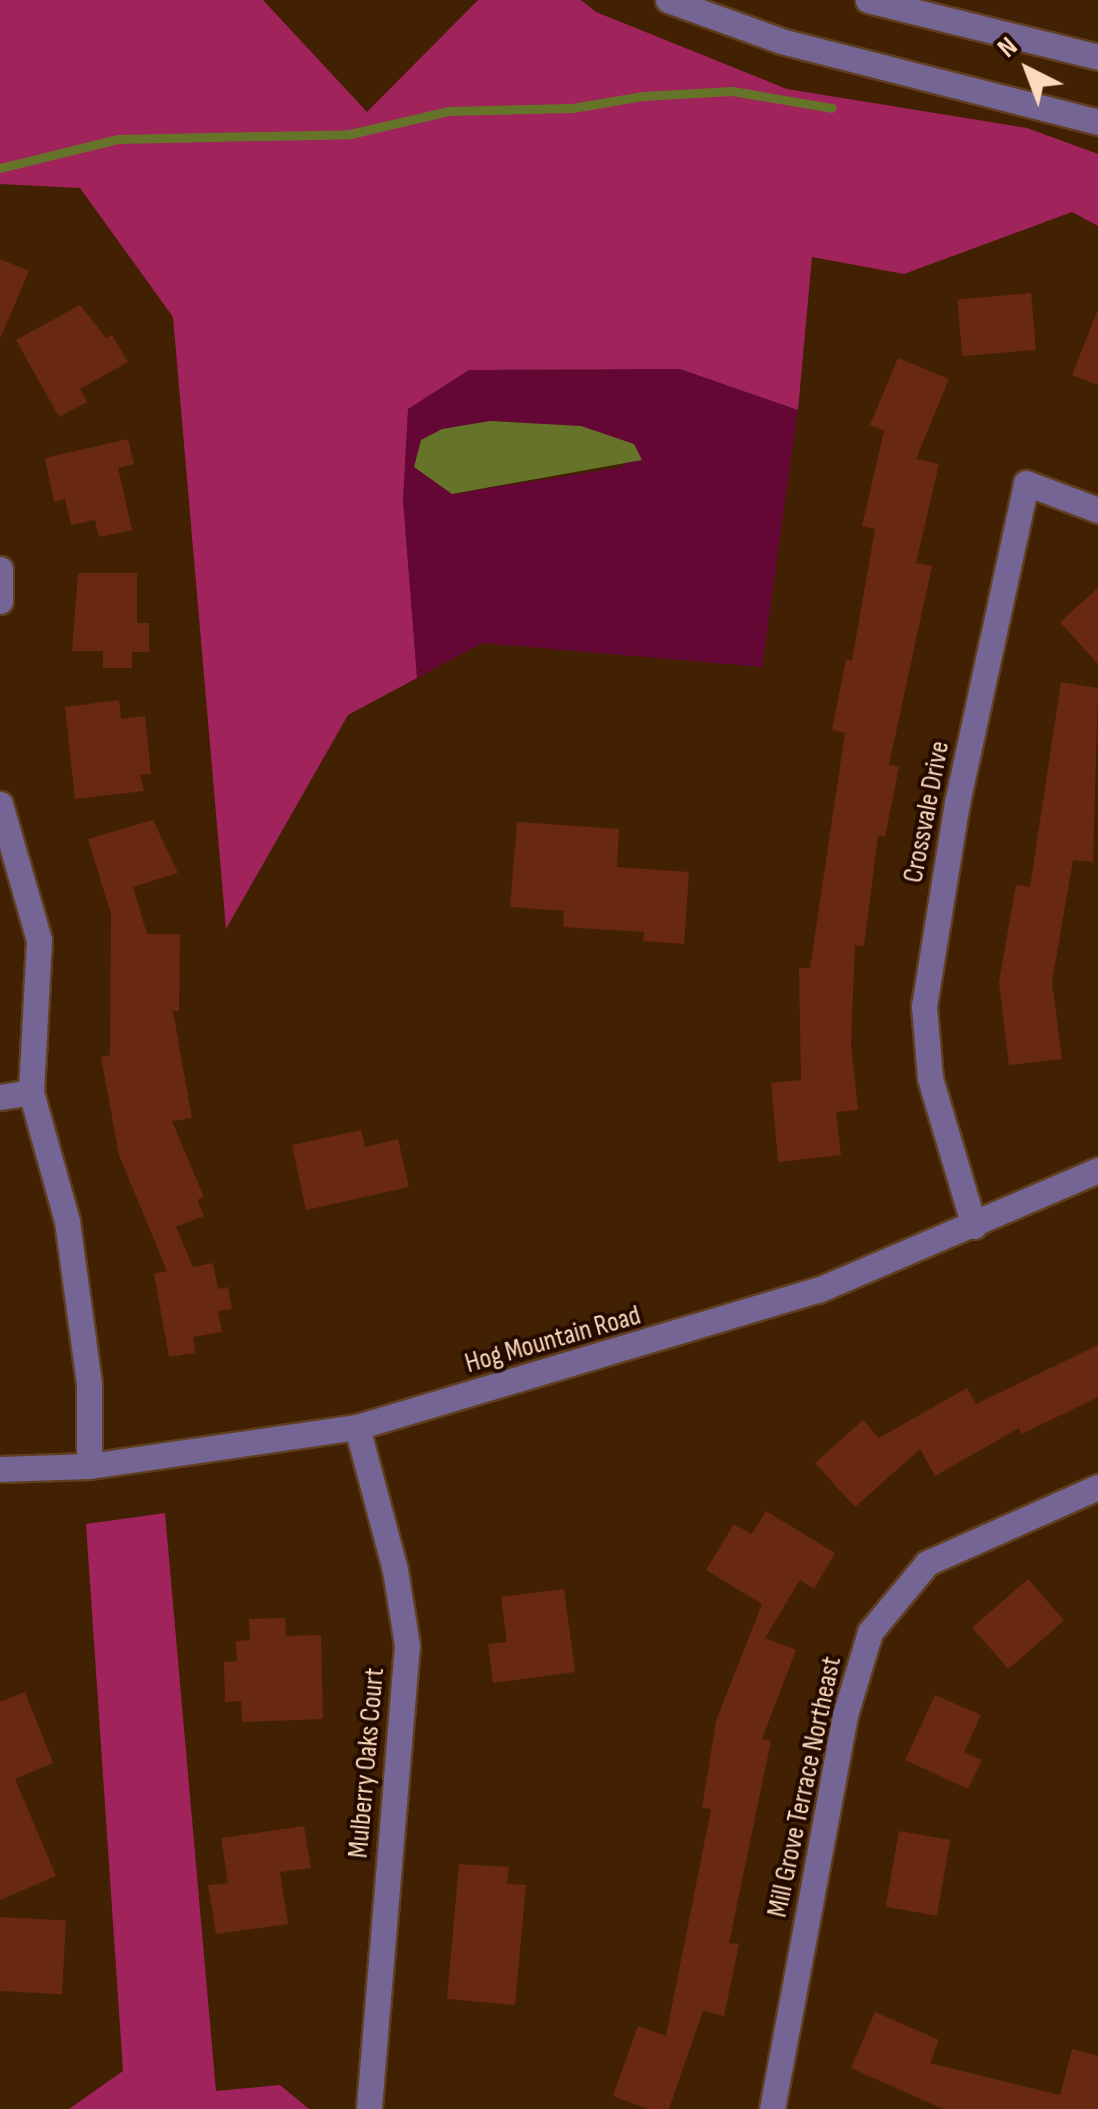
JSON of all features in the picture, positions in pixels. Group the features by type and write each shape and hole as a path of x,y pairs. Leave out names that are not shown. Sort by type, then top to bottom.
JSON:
{"street":[{"path":"668,0 781,40 1098,122"},
{"path":"868,0 1098,58"},
{"name":"Crossvale Drive","path":"974,1226 930,1078 924,1006 957,803 1026,483 1098,510"},
{"path":"0,569 0,601"},
{"path":"0,804 39,940 31,1092 67,1221 89,1384 88,1466"},
{"path":"0,1097 31,1092"},
{"name":"Hog Mountain Road","path":"0,1470 88,1466 357,1427 818,1290 1098,1170"},
{"name":"Mulberry Oaks Court","path":"357,1427 396,1570 408,1645 369,2109"},
{"name":"Mill Grove Terrace Northeast","path":"772,2109 846,1715 870,1632 927,1564 1098,1488"}],"shaded area":[{"path":"0,0 263,0 367,112 478,0 581,0 596,12 787,89 1027,128 1098,154 1098,226 1072,212 904,274 812,257 798,410 680,369 469,370 408,409 403,500 417,678 348,715 226,929 173,317 80,188 0,184"},
{"path":"680,369 798,410 762,667 482,643 417,678 403,500 408,409 469,370","holes":["625,442 634,444 623,467 452,494"]},
{"path":"490,421 581,426 634,444 642,460 452,494 414,467 421,440 442,429"},
{"path":"165,1513 216,2091 280,2085 309,2109 69,2109 123,2071 86,1524"}],"building":[{"path":"0,259 29,271 0,339"},
{"path":"1031,293 1036,350 962,356 957,299"},
{"path":"80,305 106,338 112,335 128,362 80,389 87,402 59,417 16,340"},
{"path":"1098,312 1098,385 1072,375"},
{"path":"898,358 949,379 916,459 939,464 916,563 932,566 889,765 899,767 885,837 878,836 864,946 855,945 851,1043 858,1110 836,1112 841,1155 778,1162 771,1083 801,1080 799,968 810,968 845,733 832,730 846,659 852,661 875,529 862,526 884,431 870,425"},
{"path":"128,439 134,464 118,468 132,530 99,537 95,520 71,525 65,499 54,502 45,458"},
{"path":"78,573 137,573 137,623 149,623 149,652 132,652 132,668 103,668 103,651 72,651"},
{"path":"1098,588 1098,664 1060,622"},
{"path":"1061,682 1098,688 1093,862 1073,860 1052,982 1062,1059 1009,1065 999,982 1016,885 1030,887"},
{"path":"119,700 121,719 145,716 151,774 140,775 144,791 75,799 65,707"},
{"path":"153,820 178,873 133,887 147,934 180,934 179,1011 173,1011 192,1118 172,1121 204,1197 197,1200 204,1216 176,1227 193,1267 213,1263 218,1289 228,1287 232,1309 218,1311 222,1332 193,1337 195,1353 169,1357 154,1274 167,1271 119,1155 101,1057 110,1055 111,914 88,839"},
{"path":"517,822 619,829 617,867 689,872 684,944 643,941 644,932 563,927 564,911 510,907"},
{"path":"361,1130 365,1147 398,1139 409,1187 306,1210 292,1145"},
{"path":"1098,1345 1098,1397 1022,1434 1019,1428 935,1476 920,1449 855,1507 815,1463 863,1420 879,1438 967,1388 976,1404"},
{"path":"766,1511 835,1553 814,1589 800,1580 765,1638 796,1650 762,1739 771,1741 729,1943 739,1944 724,2016 703,2011 669,2109 648,2109 613,2096 638,2026 666,2036 711,1809 702,1808 716,1721 762,1604 706,1570 734,1524 752,1534"},
{"path":"1028,1579 1064,1621 1008,1669 972,1628"},
{"path":"564,1589 575,1672 493,1683 488,1644 507,1642 501,1597"},
{"path":"285,1618 286,1636 321,1635 323,1719 242,1722 241,1701 225,1702 224,1662 237,1661 236,1641 250,1640 249,1619"},
{"path":"25,1692 53,1763 15,1779 56,1876 0,1900 0,1702"},
{"path":"935,1695 981,1715 964,1752 982,1760 968,1789 905,1760"},
{"path":"304,1826 311,1868 280,1872 288,1924 216,1934 208,1885 228,1883 221,1838"},
{"path":"899,1831 950,1840 937,1916 886,1907"},
{"path":"459,1864 509,1867 507,1884 526,1885 515,2005 447,1999"},
{"path":"0,1917 66,1920 62,1994 0,1991"},
{"path":"875,2012 939,2040 930,2063 1060,2095 1072,2049 1098,2056 1098,2109 943,2109 851,2068"}],"waterway":[{"path":"0,168 118,139 350,134 449,111 572,108 643,96 732,91 832,108"}]}
